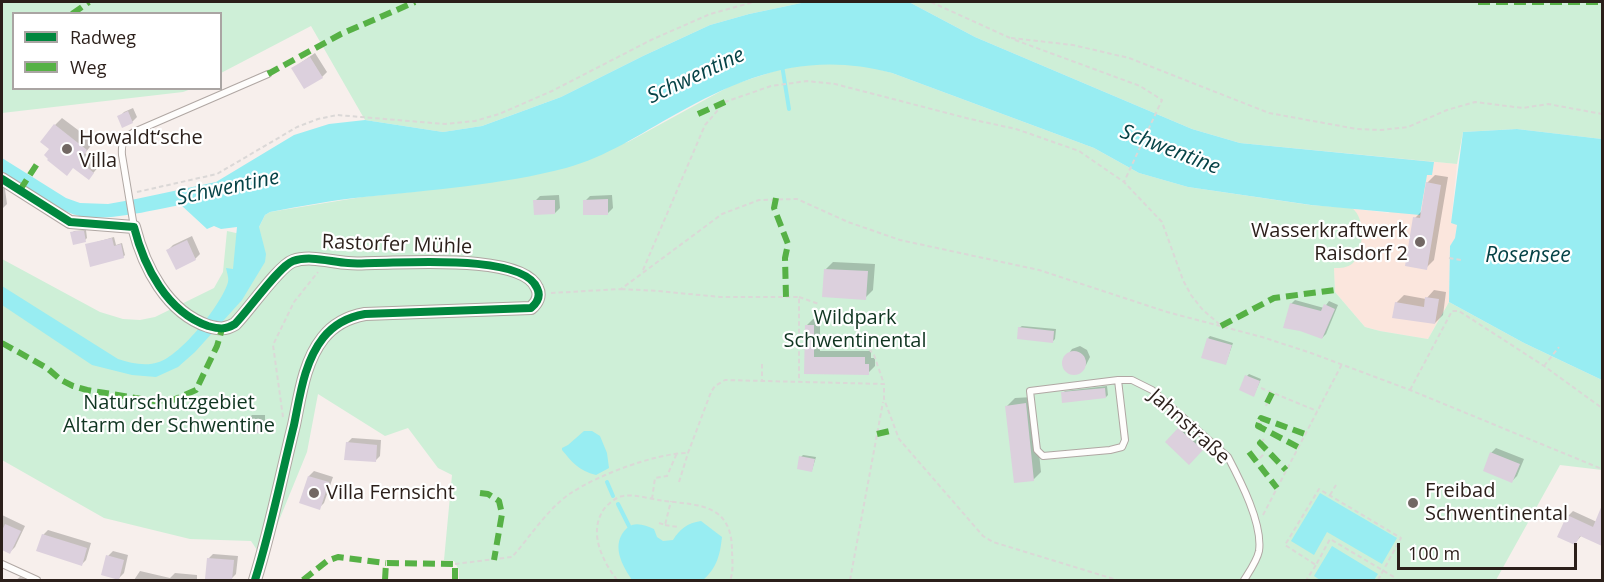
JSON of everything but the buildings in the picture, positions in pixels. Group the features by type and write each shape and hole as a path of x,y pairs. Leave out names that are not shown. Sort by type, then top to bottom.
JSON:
{"street":[{"path":"2,179 70,222 135,227"},
{"name":"Rastorfer Mühle","path":"135,227 143,256 162,290 182,312 202,324 217,329 228,328 235,324 287,264 304,258 350,263 473,263 524,275 535,284 539,293"},
{"path":"255,580 307,370 323,338 335,326 350,317 365,314 531,308 539,293"}],"lane":[{"name":"Rastorfer Mühle","path":"135,227 122,151 125,138 268,74"},
{"path":"1118,380 1125,441 1122,447 1043,456 1039,453 1035,445 1030,391 1118,380"},
{"name":"Jahnstraße","path":"1118,380 1132,380 1152,390 1227,457 1239,480 1257,526 1258,554 1244,580"},
{"path":"2,564 37,580"}],"path":[{"path":"128,196 210,177 297,127 318,119 337,115 445,124 475,121 499,114 552,91 651,40 710,14 754,2"},
{"path":"931,2 1011,38 1140,86 1162,100 1124,182"},
{"path":"1011,38 1073,45 1129,58 1269,112 1357,129 1381,130 1408,127 1448,110 1475,102 1523,108 1548,104 1602,114"},
{"path":"642,271 705,125 725,102 771,87 807,81 835,84 1016,129 1079,151 1124,182 1162,222 1183,280 1191,295 1202,309 1221,326"},
{"path":"621,289 642,271 722,214 759,200 797,198 848,222 900,240 1039,270 1167,312 1282,343 1410,390 1602,469"},
{"path":"1449,258 1461,260"},
{"path":"284,426 273,345 294,302 327,261"},
{"path":"539,293 621,289 720,297 799,297 819,304"},
{"path":"799,297 799,382"},
{"path":"1410,390 1452,311 1459,311 1544,366 1602,408"},
{"path":"1544,366 1559,347"},
{"path":"850,580 884,399 884,384 874,355 869,349"},
{"path":"762,364 762,382"},
{"path":"1257,526 1342,364"},
{"path":"679,482 715,386 725,380 884,384"},
{"path":"1261,388 1317,411"},
{"path":"884,399 899,439 983,536 993,542 1117,580"},
{"path":"455,564 512,557 554,508 571,493 641,462 676,453 688,453"},
{"path":"652,499 655,478 667,476 676,453"},
{"path":"1260,458 1264,454"},
{"path":"1330,495 1336,485"},
{"path":"1316,565 1285,546 1319,489 1401,538 1378,580"},
{"path":"616,580 606,566 596,532 597,522 608,505 621,496 697,504 714,511 729,526 732,561 730,580"},
{"path":"665,525 671,501"},
{"path":"660,523 678,527"},
{"path":"1310,580 1307,579 1330,539 1394,577"}],"shaded area":[{"path":"1397,158 1457,164 1451,223 1457,224 1455,238 1450,246 1449,302 1428,339 1365,327 1335,292 1331,206 1389,213"}],"green space":[{"path":"2,2 806,2 710,25 561,97 482,126 443,132 365,120 311,26 222,72 222,12 12,12 12,90 188,90 2,113"},
{"path":"909,2 1602,2 1602,139 1517,129 1463,132 1457,164 1240,143 1192,129 975,37"},
{"name":"Wildpark Schwentinental","path":"813,63 864,65 892,73 1094,148 1139,173 1188,187 1310,205 1352,208 1360,219 1361,243 1357,258 1353,263 1346,267 1334,268 1335,292 1365,327 1428,339 1449,302 1524,343 1602,380 1602,470 1560,465 1496,580 459,580 459,570 454,561 444,560 452,475 438,468 408,428 385,436 318,394 307,452 271,540 259,553 251,541 190,539 104,518 2,460 2,259 100,312 123,319 140,320 155,317 214,288 223,272 227,231 236,233 259,227 265,215 270,212 362,197 420,191 628,142 732,85 778,70"}],"water":[{"name":"Schwentine","path":"806,2 909,2 975,37 1192,129 1240,143 1434,162 1432,175 1427,175 1420,215 1311,205 1188,187 1139,173 1094,148 892,73 834,64 780,70 728,88 609,151 566,168 491,183 341,200 270,212 265,215 259,227 266,254 265,262 242,300 195,352 178,367 156,377 132,375 92,365 2,305 2,286 118,359 143,364 159,362 178,350 200,328 218,303 228,282 226,268 233,269 237,227 221,229 214,226 207,229 181,205 110,217 95,218 70,213 43,200 2,172 2,158 66,198 80,203 108,204 136,199 216,182 294,135 329,124 365,120 443,132 482,126 561,97 710,25"},
{"name":"Rosensee","path":"1517,129 1602,139 1602,380 1524,343 1449,302 1450,246 1455,238 1457,225 1451,223 1463,132"},
{"path":"584,431 592,431 600,436 607,453 609,468 596,475 580,468 562,450"},
{"path":"1320,493 1397,538 1382,564 1327,532 1314,555 1291,541"},
{"path":"701,521 722,537 717,561 712,571 703,580 632,580 618,548 622,534 627,528 637,524 647,526 654,529 657,537 663,541 673,540 684,527"},
{"path":"1332,546 1378,574 1374,580 1320,580 1314,576"}],"waterway":[{"path":"782,65 789,109"},
{"path":"607,482 613,496"},
{"path":"618,504 629,526"}],"marked path":[{"path":"75,12 89,2"},
{"path":"268,74 341,34 415,2"},
{"path":"1478,2 1601,2"},
{"path":"698,114 725,102"},
{"path":"20,190 39,161"},
{"path":"776,198 774,208 788,244 785,258 786,297"},
{"path":"1221,326 1274,298 1335,290"},
{"path":"2,343 47,368 61,380 73,386 154,401 173,400 196,390 217,346 222,329"},
{"path":"1267,403 1272,393"},
{"path":"1260,420 1261,418 1305,434"},
{"path":"1259,423 1258,426 1298,447"},
{"path":"877,434 894,430"},
{"path":"1262,441 1260,443 1286,470"},
{"path":"1249,452 1277,488"},
{"path":"480,493 488,494 499,501 502,514 494,560"},
{"path":"303,580 327,561 338,557 386,563"},
{"path":"385,580 386,563 455,564 455,580"}],"cycle path":[{"path":"2,179 70,222 134,227 151,272 169,299 193,319 215,328 225,328 235,324 272,279 287,265 300,259 355,263 437,262 488,265 527,277 537,288 538,299 531,308 365,314 342,322 327,333 311,358 304,380 255,580"}],"place":[{"name":"Howaldt‘sche Villa","path":"67,149"},
{"name":"Wasserkraftwerk Raisdorf 2","path":"1420,242"},
{"name":"Villa Fernsicht","path":"314,493"},
{"name":"Freibad Schwentinental","path":"1413,503"}],"park label":[{"name":"Naturschutzgebiet Altarm der Schwentine","path":"169,414"}]}
